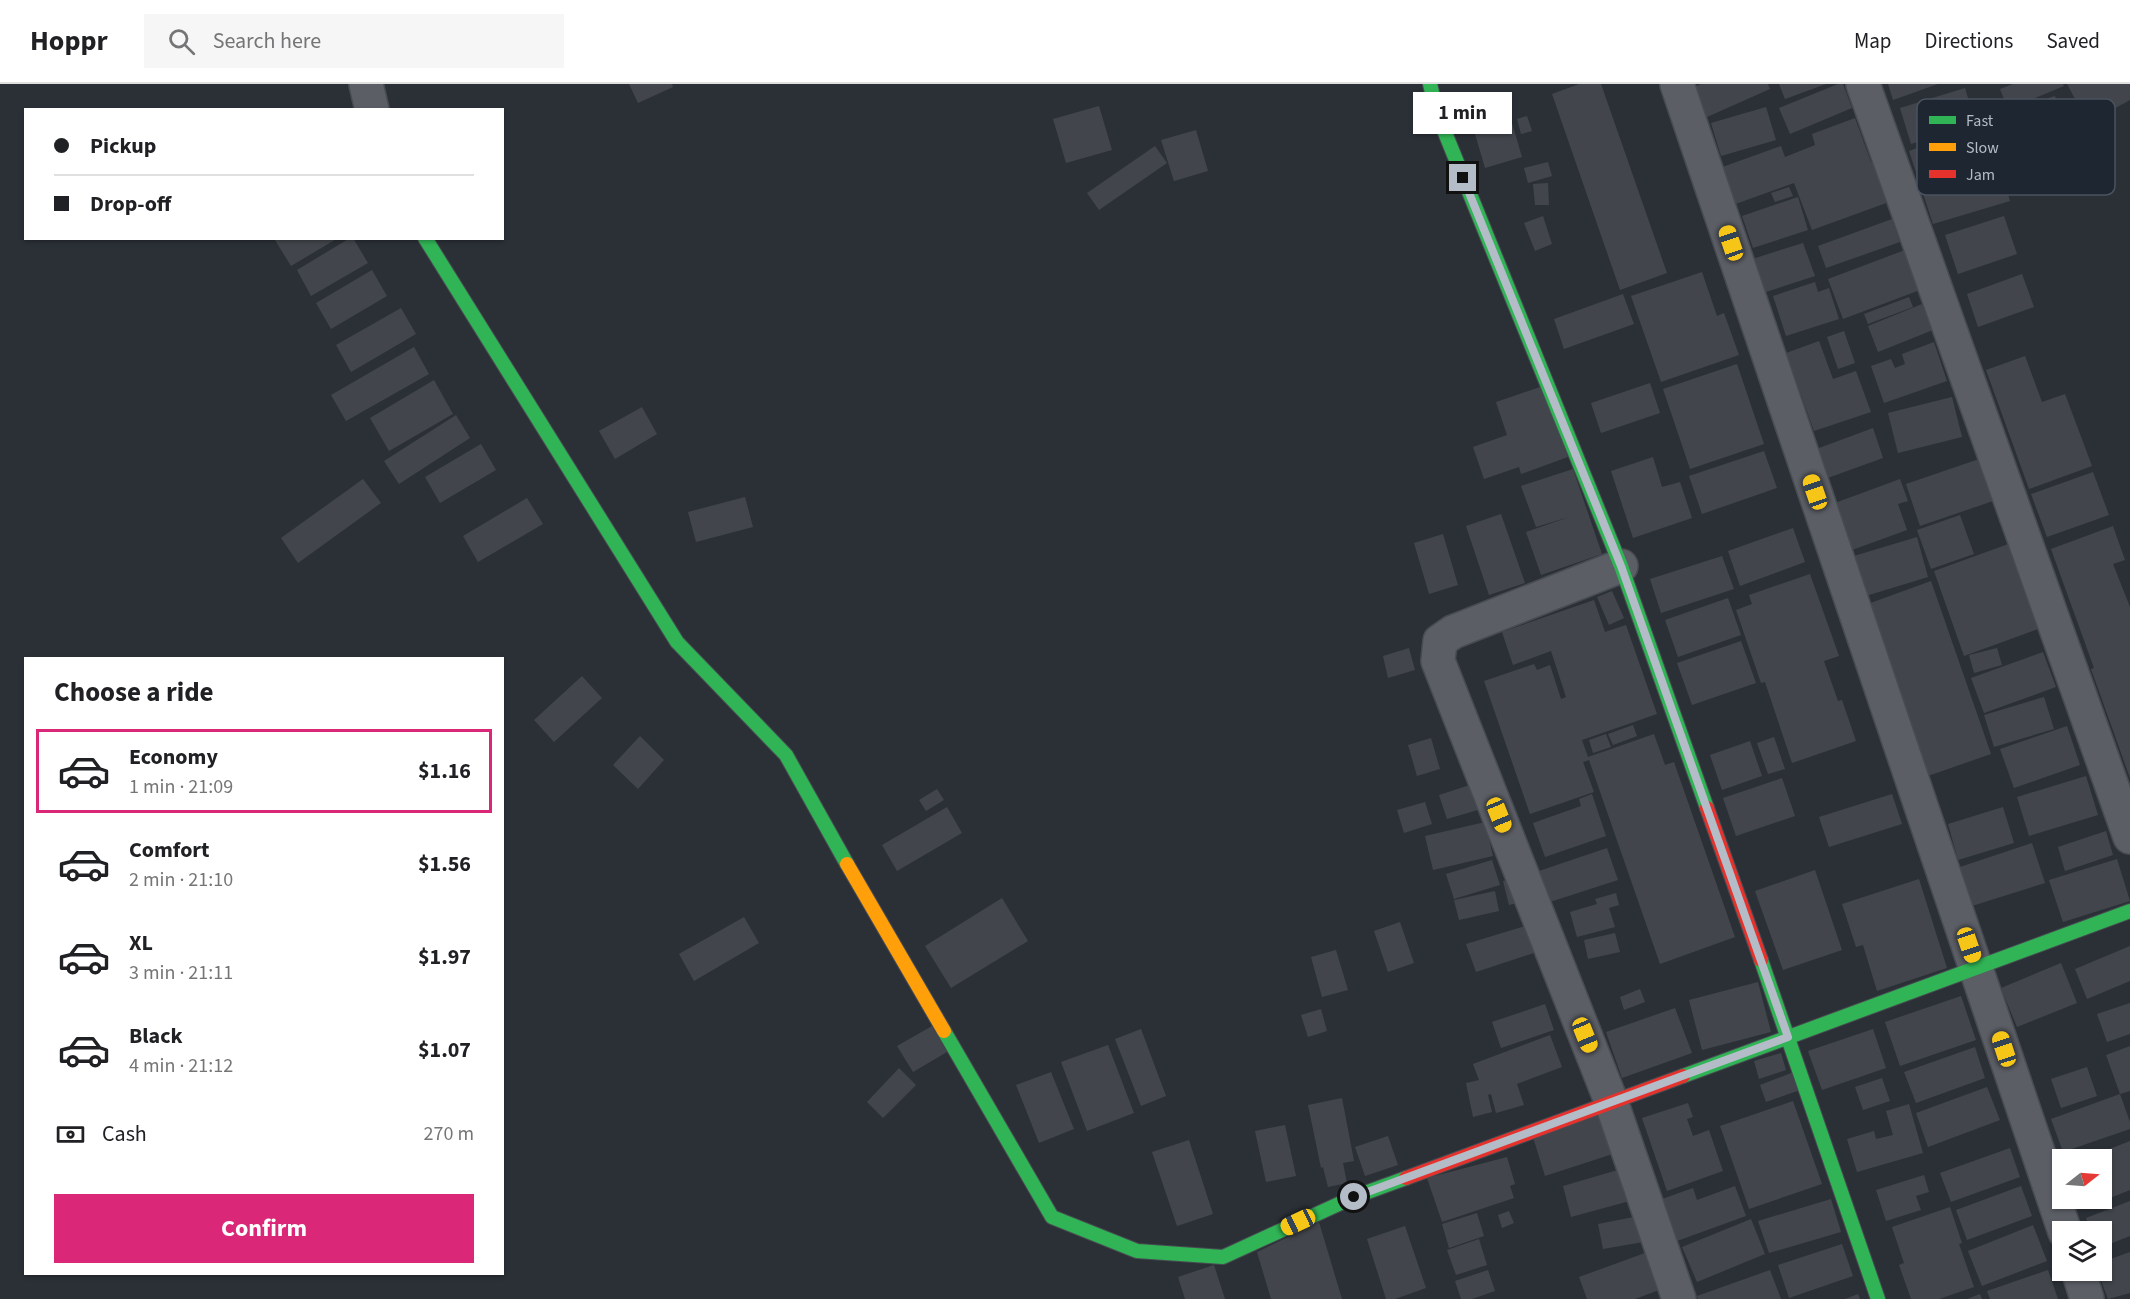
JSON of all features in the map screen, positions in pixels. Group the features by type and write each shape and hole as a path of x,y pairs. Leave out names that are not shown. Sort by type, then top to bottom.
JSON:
{"street":[{"path":"366,84 372,108"},
{"path":"1430,84 1437,113 1621,566 1878,1299"},
{"path":"1677,84 2061,1221"},
{"path":"1863,84 2130,837"},
{"path":"426,240 677,642 786,755 899,955 1052,1217 1137,1251 1223,1257 1354,1197 2130,911"},
{"path":"1621,566 1453,632 1440,641 1438,661 1611,1101 1679,1299"},
{"path":"2081,1281 2087,1299"}],"building":[{"path":"629,84 672,84 673,87 638,103"},
{"path":"1579,84 1601,84 1667,273 1620,290 1552,94"},
{"path":"1701,84 1768,84 1770,89 1707,117 1694,87"},
{"path":"1779,84 1826,84 1785,99"},
{"path":"1843,84 1852,108 1790,134 1779,108"},
{"path":"1888,84 1938,84 1893,100"},
{"path":"2013,84 2063,84 2064,86 2032,99 2004,99 2000,89"},
{"path":"2067,84 2130,84 2130,100 2115,108 2115,99 2075,99"},
{"path":"1965,88 1968,99 1929,99"},
{"path":"1917,103 1917,142 1911,144 1900,108"},
{"path":"1099,106 1112,150 1066,163 1053,119"},
{"path":"1766,107 1776,140 1721,156 1711,123"},
{"path":"1510,116 1522,157 1485,168 1473,127"},
{"path":"1527,116 1532,131 1521,134 1517,119"},
{"path":"1855,118 1889,202 1812,230 1794,183 1730,206 1717,169 1781,146 1785,157 1815,145 1812,134"},
{"path":"1196,130 1208,171 1174,181 1161,140"},
{"path":"1155,146 1167,163 1099,210 1087,193"},
{"path":"1917,148 1917,175 1909,151"},
{"path":"1548,162 1552,176 1528,183 1524,168"},
{"path":"1548,183 1549,205 1535,205 1533,184"},
{"path":"1789,187 1793,196 1775,202 1771,193"},
{"path":"1923,195 2008,195 2010,201 1933,224"},
{"path":"1798,197 1808,230 1753,248 1742,216"},
{"path":"1543,216 1552,244 1535,251 1524,223"},
{"path":"2004,216 2017,254 1958,274 1945,235"},
{"path":"1892,219 1900,242 1826,268 1818,246"},
{"path":"275,240 335,240 291,266"},
{"path":"347,240 354,240 368,263 311,296 297,270"},
{"path":"1803,243 1815,276 1760,294 1749,260"},
{"path":"1905,250 1920,290 1843,319 1828,279"},
{"path":"372,270 387,296 331,329 316,303"},
{"path":"1702,272 1717,316 1724,313 1739,355 1661,382 1631,296"},
{"path":"2022,274 2034,307 1978,327 1967,294"},
{"path":"1815,282 1818,292 1829,288 1839,319 1786,336 1773,296"},
{"path":"1623,294 1634,324 1564,349 1554,319"},
{"path":"1909,297 1913,307 1868,324 1864,314"},
{"path":"1922,304 1933,330 1878,352 1868,326"},
{"path":"401,308 416,334 351,372 336,345"},
{"path":"1844,331 1855,363 1838,369 1827,337"},
{"path":"1819,341 1833,379 1856,371 1871,412 1814,431 1786,353"},
{"path":"1934,342 1947,381 1884,403 1871,366 1891,359 1895,368 1905,364 1902,354"},
{"path":"414,347 429,374 346,421 331,395"},
{"path":"2025,356 2042,402 2065,394 2092,466 2029,489 1986,370"},
{"path":"1737,364 1764,444 1690,469 1663,389"},
{"path":"434,380 453,414 389,451 370,418"},
{"path":"1650,383 1660,413 1601,433 1591,403"},
{"path":"1543,386 1568,457 1521,474 1519,467 1484,479 1473,447 1507,435 1496,402"},
{"path":"1952,397 1962,437 1898,453 1888,413"},
{"path":"642,407 657,434 615,459 599,431"},
{"path":"456,415 470,438 399,484 384,461"},
{"path":"1873,428 1883,458 1822,480 1811,451"},
{"path":"481,444 496,470 440,503 425,477"},
{"path":"1764,451 1777,488 1702,514 1689,476"},
{"path":"1653,457 1662,487 1680,482 1692,518 1633,538 1611,471"},
{"path":"1982,458 1996,500 1920,526 1906,484"},
{"path":"1573,469 1602,554 1541,575 1526,532 1569,517 1536,527 1521,486"},
{"path":"2093,472 2109,515 2047,537 2031,494"},
{"path":"363,479 381,503 298,563 281,538"},
{"path":"1900,479 1908,501 1898,504 1907,530 1841,554 1824,507"},
{"path":"745,497 753,527 696,542 688,512"},
{"path":"527,498 543,524 478,562 463,536"},
{"path":"1501,514 1525,583 1489,595 1466,526"},
{"path":"1960,515 1974,554 1931,569 1917,530"},
{"path":"2113,526 2125,560 2113,564 2130,607 2130,778 2091,669 2094,668 2051,549"},
{"path":"1793,528 1805,562 1740,586 1728,551"},
{"path":"1443,534 1458,585 1429,594 1414,543"},
{"path":"1917,537 1928,577 1856,599 1844,559"},
{"path":"2011,543 2041,628 1964,656 1934,571"},
{"path":"1722,556 1734,589 1661,613 1650,579"},
{"path":"1810,574 1839,656 1824,661 1838,701 1842,700 1856,741 1792,763 1765,682 1761,683 1736,610 1752,604 1749,595"},
{"path":"1931,581 1991,754 1925,777 1865,605"},
{"path":"1612,591 1624,618 1609,625 1597,597"},
{"path":"1728,598 1741,635 1678,657 1665,620"},
{"path":"1594,600 1605,632 1626,625 1657,714 1582,740 1588,757 1654,734 1665,765 1674,762 1735,937 1660,964 1589,760 1583,762 1594,792 1530,814 1484,681 1534,664 1537,670 1550,665 1561,699 1566,697 1551,651 1513,665 1502,632"},
{"path":"1741,641 1756,683 1692,705 1677,663"},
{"path":"1409,648 1415,670 1388,678 1383,656"},
{"path":"1997,648 2002,665 1974,673 1969,655"},
{"path":"2043,652 2056,687 1984,713 1971,678"},
{"path":"582,676 602,698 554,742 534,720"},
{"path":"2044,697 2054,729 1994,747 1984,715"},
{"path":"1633,725 1637,736 1613,745 1608,734"},
{"path":"2067,726 2080,765 2014,788 2000,749"},
{"path":"1606,734 1611,747 1593,753 1589,740"},
{"path":"640,736 664,760 638,789 613,765"},
{"path":"1774,737 1785,769 1768,774 1757,743"},
{"path":"1431,738 1440,769 1417,776 1408,745"},
{"path":"1750,741 1762,776 1722,790 1710,755"},
{"path":"2086,776 2098,815 2029,836 2017,797"},
{"path":"1782,778 1795,816 1736,836 1723,798"},
{"path":"1479,782 1488,807 1447,819 1439,795"},
{"path":"937,789 944,800 926,811 919,800"},
{"path":"1592,794 1606,836 1545,857 1533,823 1581,806 1579,799"},
{"path":"1892,794 1902,824 1829,847 1819,817"},
{"path":"1425,802 1432,824 1404,833 1397,810"},
{"path":"947,807 962,833 897,871 882,845"},
{"path":"2003,807 2014,843 1958,860 1948,824"},
{"path":"1485,822 1493,856 1433,870 1425,836"},
{"path":"2106,831 2113,855 2065,871 2058,847"},
{"path":"2032,843 2045,883 1972,906 1960,867"},
{"path":"1607,848 1618,880 1550,902 1539,871"},
{"path":"2117,859 2130,901 2063,922 2049,880"},
{"path":"1492,860 1500,885 1454,899 1446,874"},
{"path":"1815,870 1842,950 1783,970 1755,891"},
{"path":"1520,877 1526,901 1509,905 1503,881"},
{"path":"1919,879 1947,968 1877,991 1863,945 1856,947 1842,904"},
{"path":"1495,891 1499,911 1459,920 1454,900"},
{"path":"1616,893 1619,905 1609,908 1615,927 1577,937 1570,912 1597,904 1595,899"},
{"path":"1002,898 1028,941 951,988 925,946"},
{"path":"744,917 759,943 694,981 679,954"},
{"path":"1400,922 1414,963 1388,972 1374,931"},
{"path":"1532,924 1540,951 1476,972 1466,944"},
{"path":"1615,933 1620,952 1588,959 1584,940"},
{"path":"2130,946 2130,981 2087,999 2075,969"},
{"path":"1336,950 1348,990 1322,997 1311,957"},
{"path":"2061,963 2077,1003 2017,1027 2001,988"},
{"path":"1758,982 1771,1032 1702,1050 1689,1000"},
{"path":"1640,989 1645,1002 1624,1010 1620,997"},
{"path":"1961,996 1976,1040 1900,1066 1885,1022"},
{"path":"2130,1003 2130,1034 2107,1042 2097,1014"},
{"path":"1545,1004 1554,1030 1501,1048 1492,1022"},
{"path":"1675,1008 1692,1053 1622,1078 1606,1032"},
{"path":"1321,1009 1327,1031 1308,1037 1301,1015"},
{"path":"932,1026 947,1052 913,1072 897,1046"},
{"path":"1141,1029 1166,1096 1141,1106 1115,1039"},
{"path":"1873,1029 1886,1068 1822,1090 1808,1051"},
{"path":"1550,1035 1562,1067 1517,1084 1524,1105 1496,1113 1491,1094 1488,1095 1492,1112 1473,1117 1466,1083 1479,1080 1473,1064"},
{"path":"1108,1045 1134,1113 1087,1131 1061,1062"},
{"path":"2130,1046 2130,1091 2120,1094 2106,1055"},
{"path":"1975,1047 1985,1078 1916,1103 1904,1072"},
{"path":"1781,1053 1786,1070 1759,1079 1754,1061"},
{"path":"2087,1067 2097,1096 2061,1108 2051,1079"},
{"path":"899,1068 916,1085 883,1118 867,1102"},
{"path":"1051,1072 1074,1129 1039,1143 1016,1085"},
{"path":"1794,1072 1800,1090 1766,1102 1760,1085"},
{"path":"1882,1078 1890,1101 1863,1110 1855,1087"},
{"path":"1987,1087 2000,1120 1928,1147 1916,1113"},
{"path":"2120,1094 2130,1122 2130,1129 2072,1149 2062,1149 2051,1119"},
{"path":"1342,1098 1354,1161 1343,1163 1347,1183 1328,1187 1323,1167 1321,1168 1308,1105"},
{"path":"1793,1101 1822,1184 1749,1209 1720,1126"},
{"path":"1688,1103 1693,1117 1687,1119 1693,1136 1709,1130 1723,1171 1667,1191 1642,1118"},
{"path":"1909,1104 1923,1153 1857,1172 1847,1139 1874,1131 1876,1139 1893,1135 1886,1111"},
{"path":"1608,1109 1622,1151 1545,1176 1532,1134"},
{"path":"1285,1125 1296,1176 1266,1182 1255,1131"},
{"path":"1388,1136 1398,1165 1365,1176 1355,1147"},
{"path":"1189,1140 1213,1214 1177,1226 1152,1152"},
{"path":"2130,1141 2130,1190 2112,1197 2112,1149 2110,1149"},
{"path":"2010,1148 2020,1177 1951,1202 1940,1173"},
{"path":"1507,1157 1515,1184 1510,1186 1514,1198 1442,1222 1427,1178"},
{"path":"1628,1167 1637,1199 1571,1217 1563,1186"},
{"path":"1924,1175 1929,1192 1916,1196 1921,1210 1886,1221 1876,1190"},
{"path":"1735,1186 1746,1216 1677,1241 1662,1199 1693,1188 1697,1200"},
{"path":"2021,1186 2032,1216 1967,1240 1956,1210"},
{"path":"1831,1199 1841,1232 1769,1253 1758,1221"},
{"path":"2130,1201 2130,1236 2112,1243 2112,1221 2087,1221 2086,1218"},
{"path":"1950,1207 1962,1243 1959,1244 1974,1287 1939,1299 1911,1299 1899,1265 1904,1263 1892,1227"},
{"path":"1509,1211 1514,1223 1502,1228 1498,1215"},
{"path":"1477,1213 1484,1236 1449,1248 1442,1224"},
{"path":"1644,1215 1649,1241 1603,1249 1598,1224"},
{"path":"1751,1219 1765,1254 1697,1282 1682,1247"},
{"path":"1319,1222 1342,1299 1271,1299 1257,1252"},
{"path":"2033,1225 2047,1261 1982,1286 1968,1251"},
{"path":"1405,1226 1426,1288 1395,1299 1386,1299 1367,1239"},
{"path":"1479,1239 1487,1265 1456,1275 1447,1250"},
{"path":"1842,1244 1853,1276 1789,1298 1778,1265"},
{"path":"2130,1252 2130,1293 2108,1299 2101,1281 2112,1281 2112,1258"},
{"path":"1645,1253 1659,1290 1635,1299 1587,1299 1579,1277"},
{"path":"1214,1265 1225,1299 1185,1299 1178,1277"},
{"path":"1488,1270 1495,1291 1472,1299 1461,1299 1455,1281"},
{"path":"1770,1270 1781,1299 1698,1299 1697,1296"},
{"path":"2048,1270 2058,1299 1990,1299 1987,1291"},
{"path":"1858,1294 1860,1299 1845,1299"},
{"path":"1980,1294 1982,1299 1967,1299"}],"traffic: fast":[{"path":"1430,84 1437,113 1621,566 1707,808"},
{"path":"426,240 677,642 786,755 847,864"},
{"path":"1683,1076 2130,911"},
{"path":"1761,960 1878,1299"},
{"path":"944,1031 1052,1217 1137,1251 1223,1257 1354,1197 1406,1178"}],"traffic: slow":[{"path":"847,864 944,1031"}],"traffic: jam":[{"path":"1707,808 1761,960"},
{"path":"1406,1178 1683,1076"}],"route":[{"path":"1354,1197 1788,1037 1621,566 1463,178"}]}
